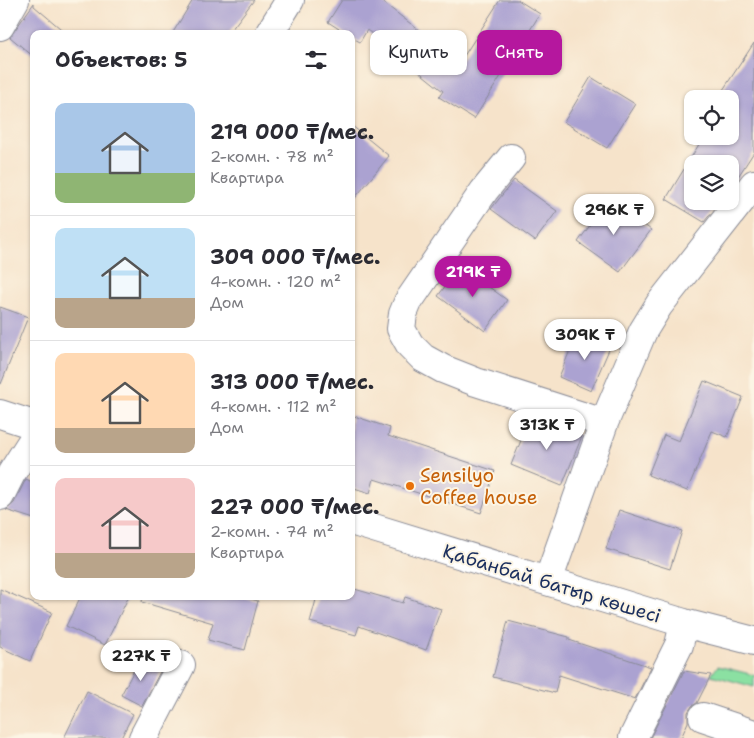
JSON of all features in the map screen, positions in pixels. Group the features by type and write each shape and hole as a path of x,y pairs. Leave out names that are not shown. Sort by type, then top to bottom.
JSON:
{"street":[{"path":"0,26 14,0"},
{"path":"271,30 290,0"},
{"path":"511,158 484,191 408,302 403,314 401,329 410,345 422,358 443,369 476,382 604,423"},
{"path":"548,581 604,423 643,331 659,305 754,184"},
{"path":"0,414 30,424"},
{"path":"0,496 11,474 30,444"},
{"name":"Қабанбай батыр көшесі","path":"355,522 684,623 754,641"},
{"path":"633,738 679,645 684,623"},
{"path":"143,738 181,665"},
{"path":"702,717 754,734"}],"green space":[{"path":"718,666 754,675 754,687 711,675"}],"building":[{"path":"193,0 254,0 231,30 174,30"},
{"path":"342,0 380,0 419,30 370,30 370,32 367,30 360,42 355,39 355,30 341,30 328,22"},
{"path":"500,0 518,0 540,14 530,30 481,30"},
{"path":"34,3 34,6 62,30 30,30 30,54 10,37"},
{"path":"477,36 477,75 502,75 474,119 439,97 443,91 423,75 467,75 467,51"},
{"path":"754,43 754,152 739,175 739,155 693,155 699,145 739,145 739,90 723,90"},
{"path":"591,77 635,104 607,148 564,122"},
{"path":"355,128 389,156 355,198"},
{"path":"684,169 684,210 666,199"},
{"path":"514,180 557,211 535,241 491,209"},
{"path":"609,199 651,230 620,272 578,242"},
{"path":"684,210 714,210 704,222"},
{"path":"460,266 507,300 485,331 438,296"},
{"path":"0,307 28,317 1,384 0,384"},
{"path":"578,331 611,345 591,391 559,377"},
{"path":"704,381 743,397 727,437 712,431 687,491 648,475 664,435 679,441"},
{"path":"355,416 390,428 388,436 495,471 481,513 374,479 370,493 355,488"},
{"path":"531,416 582,436 562,486 511,465"},
{"path":"26,479 30,481 30,518 6,510 14,503"},
{"path":"619,510 682,531 670,569 606,549"},
{"path":"0,589 52,612 30,661 0,647"},
{"path":"355,589 403,603 405,597 441,609 426,650 359,626 356,635 310,622 316,600 355,600"},
{"path":"79,600 127,600 105,645 66,626"},
{"path":"142,600 258,601 245,650 208,640 213,623 142,602"},
{"path":"508,621 569,637 569,640 651,667 635,699 559,675 555,693 493,677"},
{"path":"140,659 161,670 142,706 121,695"},
{"path":"684,671 711,675 697,703 688,712 688,722 681,738 650,738"},
{"path":"87,691 133,714 121,738 64,738"}],"place":[{"name":"Sensilyo Coffee house","path":"410,486"}]}
